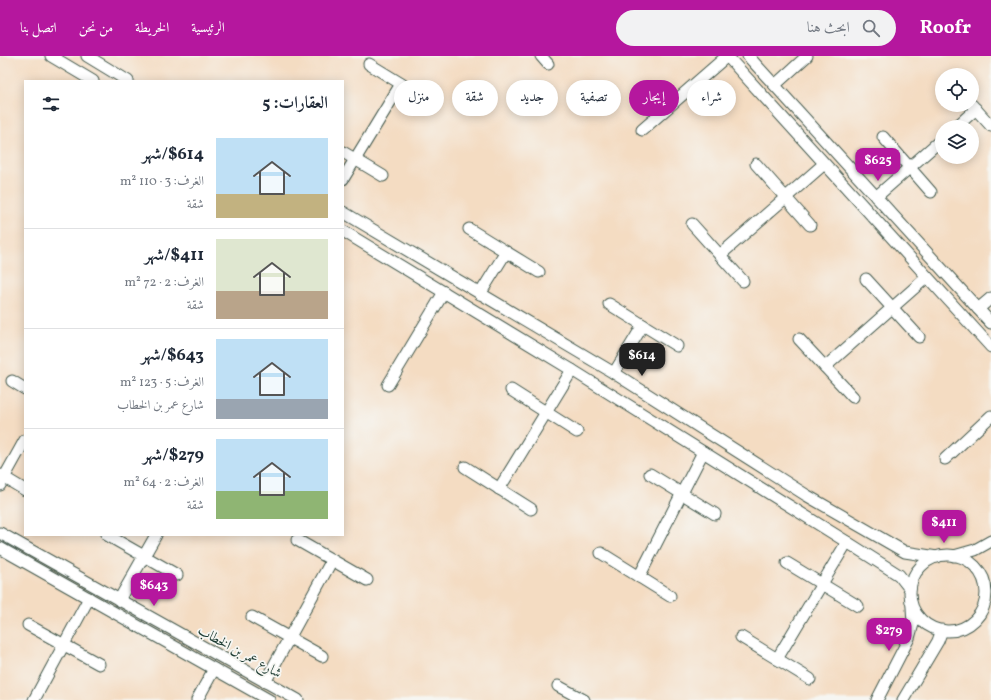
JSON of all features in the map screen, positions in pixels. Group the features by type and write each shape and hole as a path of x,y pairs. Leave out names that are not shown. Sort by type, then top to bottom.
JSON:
{"street":[{"path":"51,56 91,80"},
{"path":"87,56 126,80"},
{"path":"642,130 727,56 991,347"},
{"path":"748,56 991,323"},
{"path":"775,85 807,56"},
{"path":"369,64 395,80"},
{"path":"344,177 394,95"},
{"path":"962,120 970,112"},
{"path":"978,112 991,126"},
{"path":"883,137 931,192"},
{"path":"876,197 935,145"},
{"path":"344,153 383,176"},
{"path":"756,164 810,225"},
{"path":"720,255 824,164"},
{"path":"344,213 614,373 806,496 905,552 937,557 954,556 974,550 991,541"},
{"path":"692,224 743,280"},
{"path":"469,228 539,272"},
{"path":"344,232 572,370 847,542 899,575 910,589"},
{"path":"480,294 506,252"},
{"path":"825,367 927,277"},
{"path":"866,279 919,337"},
{"path":"388,385 444,292"},
{"path":"978,309 991,298"},
{"path":"609,304 677,346"},
{"path":"614,373 643,325"},
{"path":"800,339 853,398"},
{"path":"499,489 572,370"},
{"path":"12,381 24,388"},
{"path":"511,390 577,432"},
{"path":"946,459 991,416"},
{"path":"24,442 1,480 24,490"},
{"path":"639,576 703,452"},
{"path":"465,468 531,509"},
{"path":"650,474 715,514"},
{"path":"796,510 806,496"},
{"name":"شارع عمر بن الخطاب","path":"0,533 298,700"},
{"path":"109,536 178,575"},
{"path":"119,600 155,536"},
{"path":"297,540 367,580"},
{"path":"777,659 847,542"},
{"name":"شارع عمر بن الخطاب","path":"0,548 269,700"},
{"path":"601,553 670,596"},
{"path":"912,606 917,615 932,628 951,631 968,625 981,612 986,595 987,576 963,558 954,556"},
{"path":"877,700 909,638 913,624 910,589 912,580 922,566 937,557"},
{"path":"265,682 332,560"},
{"path":"787,563 858,606"},
{"path":"34,700 89,598"},
{"path":"252,617 322,656"},
{"path":"28,625 99,664"},
{"path":"903,700 938,641 942,630"},
{"path":"741,637 810,679"},
{"path":"197,700 214,669"},
{"path":"558,686 584,700"}]}
